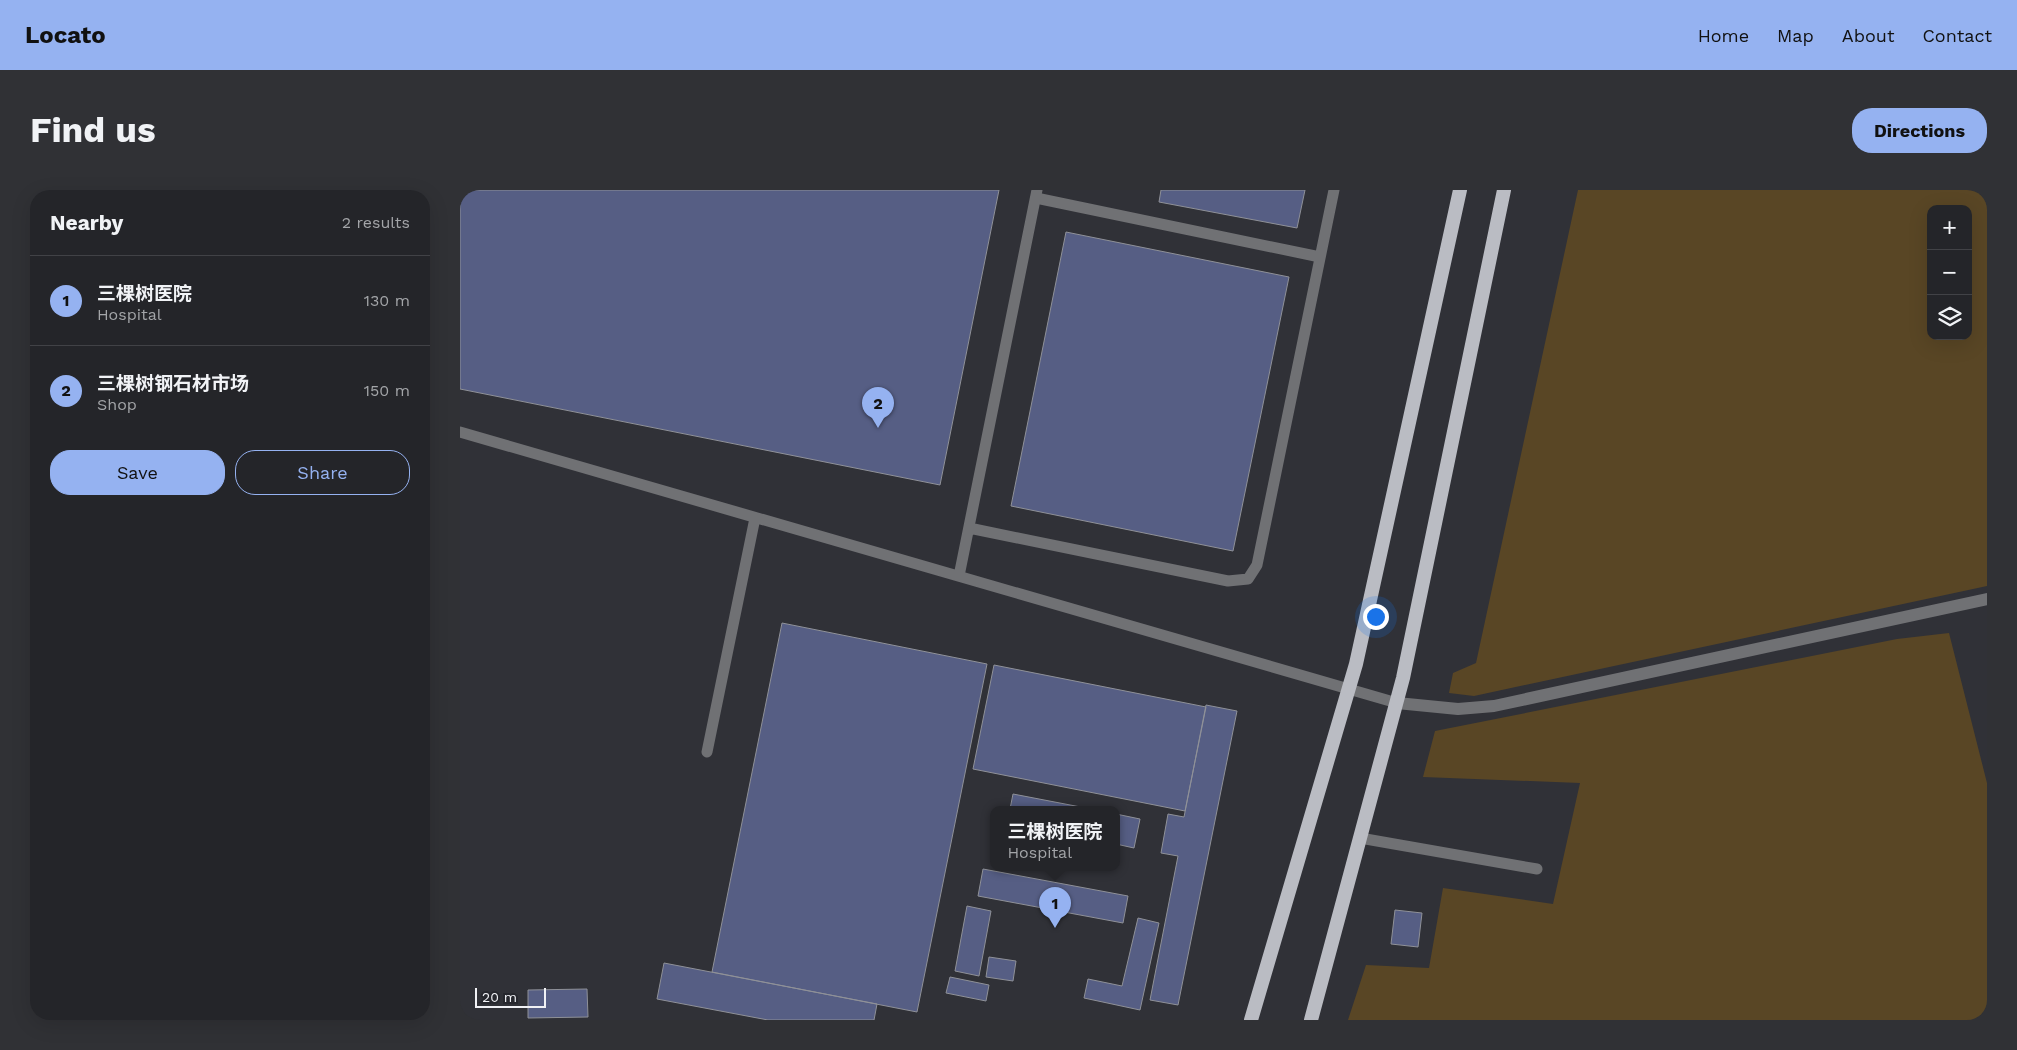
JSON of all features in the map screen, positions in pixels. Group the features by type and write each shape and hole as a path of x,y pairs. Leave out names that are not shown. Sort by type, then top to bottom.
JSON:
{"highway":[{"path":"1251,1020 1356,664 1460,190"},
{"path":"1311,1020 1408,659 1504,190"}],"street":[{"path":"1396,703 1458,708 1494,706 1987,599"}],"lane":[{"path":"969,528 1228,581 1248,579 1257,564 1334,190"},
{"path":"959,576 1037,194 1320,257"},
{"path":"460,432 1396,703"},
{"path":"707,752 755,518"},
{"path":"1360,838 1537,869"}],"shaded area":[{"path":"1578,190 1987,190 1987,586 1474,696 1449,693 1453,673 1476,663"},
{"path":"1949,633 1987,783 1987,1020 1348,1020 1366,965 1429,968 1443,888 1553,904 1580,783 1423,777 1435,731 1897,639"}],"building":[{"path":"460,190 999,190 940,485 460,389"},
{"path":"1161,190 1305,190 1297,228 1159,202"},
{"path":"1066,232 1289,277 1233,551 1011,506"},
{"path":"782,623 987,664 917,1012 712,972"},
{"path":"994,665 1206,707 1185,811 973,769"},
{"path":"1206,705 1237,711 1178,1005 1150,1000 1178,856 1161,853 1168,814 1184,817"},
{"path":"1013,794 1075,806 1011,806"},
{"path":"1120,815 1140,819 1134,848 1120,845"},
{"path":"983,869 1128,896 1123,923 978,896"},
{"path":"967,906 991,911 979,976 955,971"},
{"path":"1395,910 1422,913 1418,947 1391,944"},
{"path":"1138,918 1159,923 1140,1010 1084,998 1088,979 1122,986"},
{"path":"989,957 1016,961 1013,981 986,977"},
{"path":"664,963 877,1004 874,1020 768,1020 657,999"},
{"path":"950,977 989,985 986,1001 946,993"},
{"path":"587,989 588,1017 528,1018 528,990"}],"place":[{"name":"三棵树钢石材市场","path":"878,428"},
{"name":"三棵树医院","path":"1055,928"}]}
